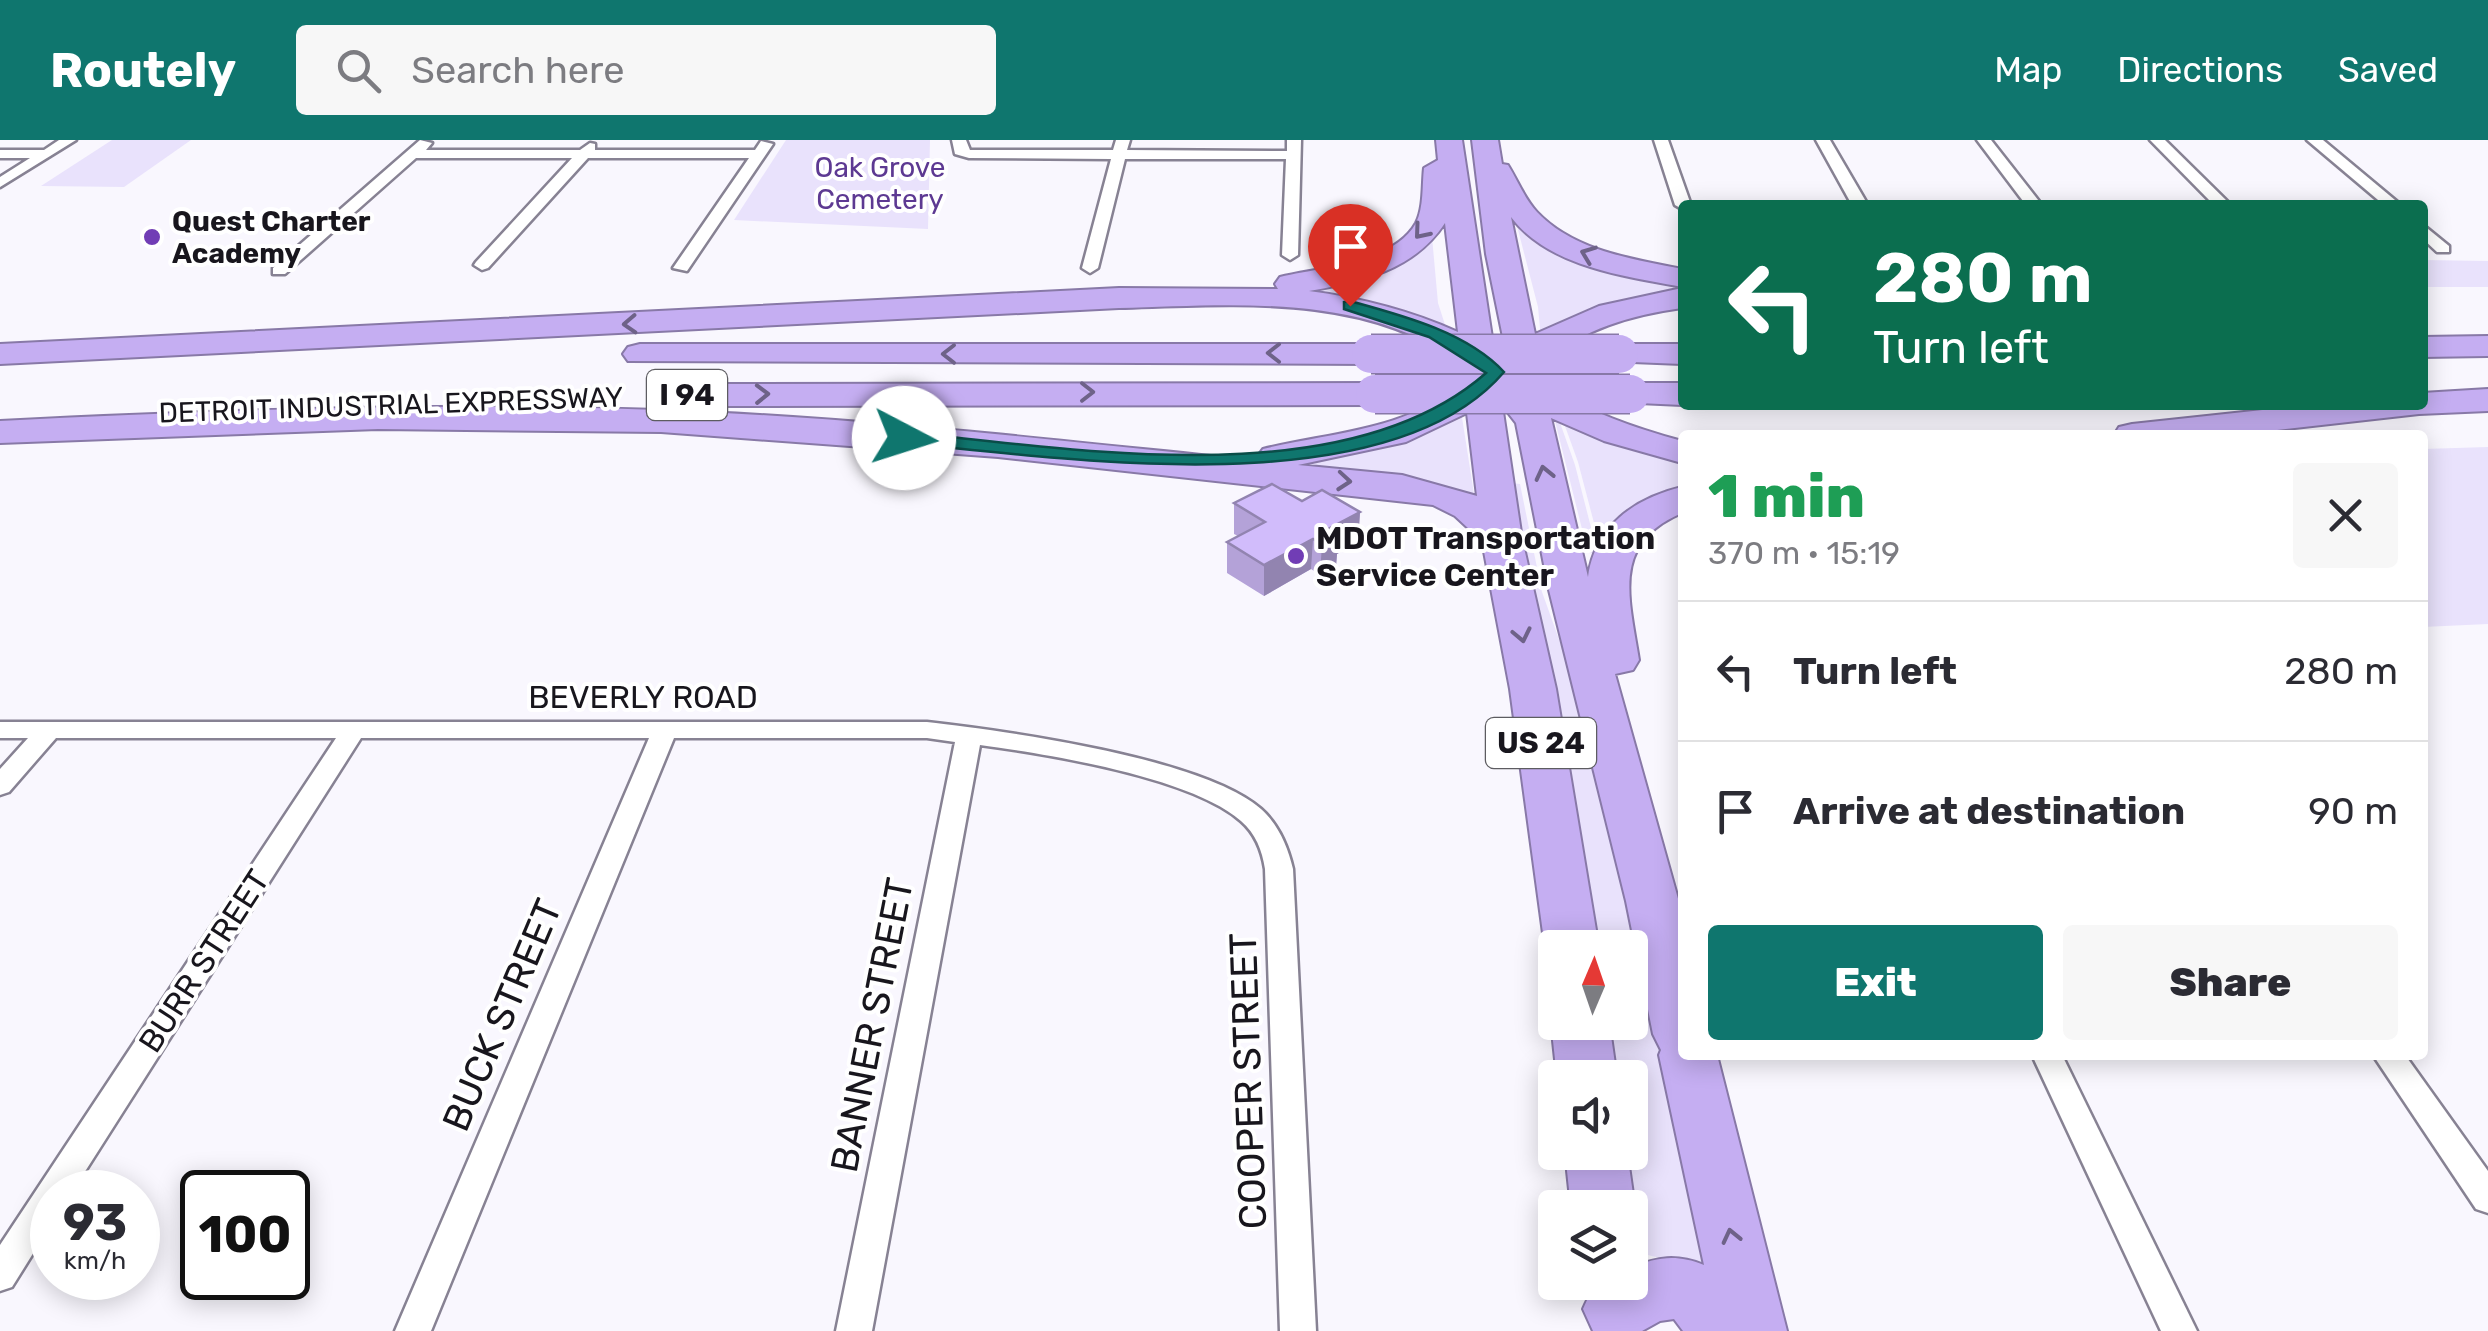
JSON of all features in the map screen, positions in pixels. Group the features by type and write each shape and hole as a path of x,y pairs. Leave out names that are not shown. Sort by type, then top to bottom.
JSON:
{"highway":[{"path":"1119,298 1299,284 1336,277 1390,258 1411,244 1431,222 1447,140"},
{"name":"US 24","path":"1447,140 1503,374 1570,590 1653,901 1678,1016"},
{"path":"1486,140 1507,197 1533,226 1606,261 1678,277"},
{"name":"US 24","path":"1486,140 1500,254 1502,539 1533,689 1569,930"},
{"path":"0,354 1119,298 1228,295 1314,299 1408,323 1606,428 1678,451"},
{"path":"1108,457 1246,459 1324,451 1375,440 1431,419 1594,318 1631,306 1678,299"},
{"path":"2428,329 2488,330"},
{"path":"2428,347 2488,346"},
{"name":"DETROIT INDUSTRIAL EXPRESSWAY","path":"0,365 447,353 1678,354"},
{"path":"2428,386 2488,384"},
{"name":"DETROIT INDUSTRIAL EXPRESSWAY","path":"0,424 378,402 615,396 1678,394"},
{"path":"2428,404 2488,400"},
{"path":"2178,430 2364,410"},
{"path":"0,432 248,421 558,418 772,427 1108,457 1439,493 1470,505 1502,539"},
{"path":"1653,901 1606,569 1614,547 1632,527 1678,500"},
{"path":"1689,1060 1753,1331"},
{"path":"1617,1308 1663,1286 1686,1288 1701,1298 1717,1331"}],"street":[{"path":"0,183 69,140"},
{"path":"279,271 429,140"},
{"path":"482,265 597,140"},
{"path":"1661,140 1681,200"},
{"path":"1823,140 1857,200"},
{"path":"1984,140 2030,200"},
{"path":"2157,140 2218,200"},
{"path":"2314,140 2388,200"},
{"path":"960,146 1294,147 1290,254"},
{"path":"413,154 584,154 764,147"},
{"path":"680,268 764,147"},
{"path":"1090,268 1121,147"},
{"path":"0,154 47,154"},
{"path":"2428,235 2443,249 2428,250"},
{"name":"BEVERLY ROAD","path":"0,730 898,730 968,734 1090,755 1208,790 1247,811 1264,830"},
{"path":"0,786 49,730"},
{"name":"BURR STREET","path":"68,1170 354,730"},
{"name":"BUCK STREET","path":"413,1331 664,730"},
{"name":"BANNER STREET","path":"854,1331 968,734"},
{"name":"COOPER STREET","path":"1264,830 1279,869 1298,1331"},
{"path":"2049,1060 2180,1331"},
{"path":"2391,1060 2488,1198"},
{"name":"BURR STREET","path":"0,1275 30,1229"}],"green space":[{"path":"112,140 191,140 124,187 41,186"},
{"name":"Oak Grove Cemetery","path":"786,140 930,140 928,229 734,220"},
{"path":"1516,222 1647,275 1678,280 1678,293 1541,339 1538,307"},
{"path":"1432,237 1438,303 1448,334 1291,288"},
{"path":"2428,260 2488,261 2488,287 2428,287"},
{"path":"1461,411 1474,494 1432,484 1288,464"},
{"path":"1561,415 1678,457 1678,495 1607,544 1599,542"},
{"path":"1554,417 1558,417 1575,465 1595,543 1606,546 1603,554 1588,553"},
{"path":"2488,447 2488,624 2428,627 2428,449"},
{"path":"1511,483 1520,484 1542,592 1588,720 1634,930 1590,930"},
{"path":"1648,992 1709,1268 1648,1255 1648,1190 1628,1190 1625,1170 1648,1170 1648,1060 1609,1060 1607,1040 1648,1040"}],"building":[{"path":"1272,484 1302,501 1322,490 1360,512 1328,529 1338,535 1322,544 1313,539 1264,565 1227,542 1265,522 1234,503"}],"place":[{"name":"Quest Charter Academy","path":"152,237"},
{"name":"MDOT Transportation Service Center","path":"1296,556"}],"route":[{"path":"904,438 1108,457 1270,458 1349,446 1403,430 1462,403 1496,372 1478,357 1435,334 1350,306"}]}
